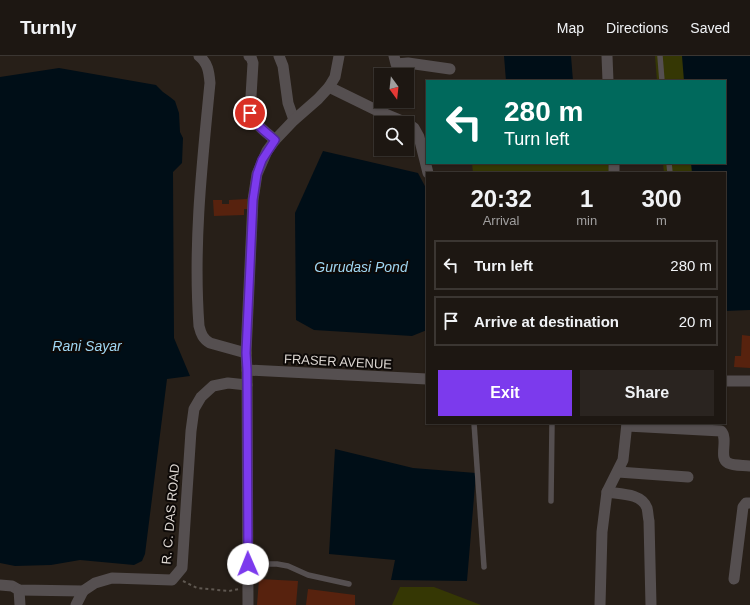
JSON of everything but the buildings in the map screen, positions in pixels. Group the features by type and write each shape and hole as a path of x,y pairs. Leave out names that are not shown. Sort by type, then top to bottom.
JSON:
{"street":[{"path":"251,56 250,113 258,126 275,140"},
{"path":"279,56 283,66 288,103 294,120"},
{"path":"248,605 246,353 253,200 257,174 262,160 275,140 329,87 337,68 339,56"},
{"path":"394,56 396,64 408,63 450,69"},
{"path":"607,56 608,80"},
{"path":"202,57 208,68 210,83 199,205 197,269 199,326 201,334 206,341 246,353"},
{"path":"329,87 376,110 407,122 414,128 419,137 428,172"},
{"name":"FRASER AVENUE","path":"247,370 426,379"},
{"path":"726,381 750,381"},
{"name":"R. C. DAS ROAD","path":"84,591 95,583 112,578 172,580 182,568 191,431 194,409 201,397 213,386 228,383 247,385"},
{"path":"600,605 602,532 607,492 623,460 627,424 721,431 725,438 725,461 732,464 750,466"},
{"path":"618,472 688,477"},
{"path":"607,492 637,498 642,500 647,508 649,521 651,605"},
{"path":"734,579 743,507 746,503 750,502"},
{"path":"0,585 12,586 19,590 84,591 76,605"},
{"path":"19,590 20,605"}],"lane":[{"path":"660,56 662,80"},
{"path":"474,424 484,567"},
{"path":"551,501 552,424"},
{"path":"248,564 277,564 288,566 308,575 349,584"}],"path":[{"path":"174,578 197,588 229,591 249,588"}],"shaded area":[{"path":"655,56 690,56 692,80 657,80"},
{"path":"472,164 608,164 609,172 473,172"},
{"path":"663,164 697,164 697,172 664,172"},
{"path":"400,587 434,587 481,605 392,605"}],"water":[{"path":"504,56 571,56 573,80 506,80"},
{"path":"682,56 750,56 750,310 726,311 726,172 692,172 691,164 726,164 726,80 684,80"},
{"name":"Rani Sayar","path":"59,68 156,85 175,101 179,113 180,132 183,138 182,163 173,172 174,338 190,376 167,379 145,554 142,561 134,565 80,560 51,565 15,566 0,563 0,77"},
{"name":"Gurudasi Pond","path":"323,151 418,173 426,188 426,330 412,336 314,330 296,320 295,213"},
{"path":"335,449 413,468 476,473 467,581 391,580 395,560 329,554"}],"route":[{"path":"248,564 246,353 253,200 257,174 262,160 275,140 258,126 250,113"}]}
